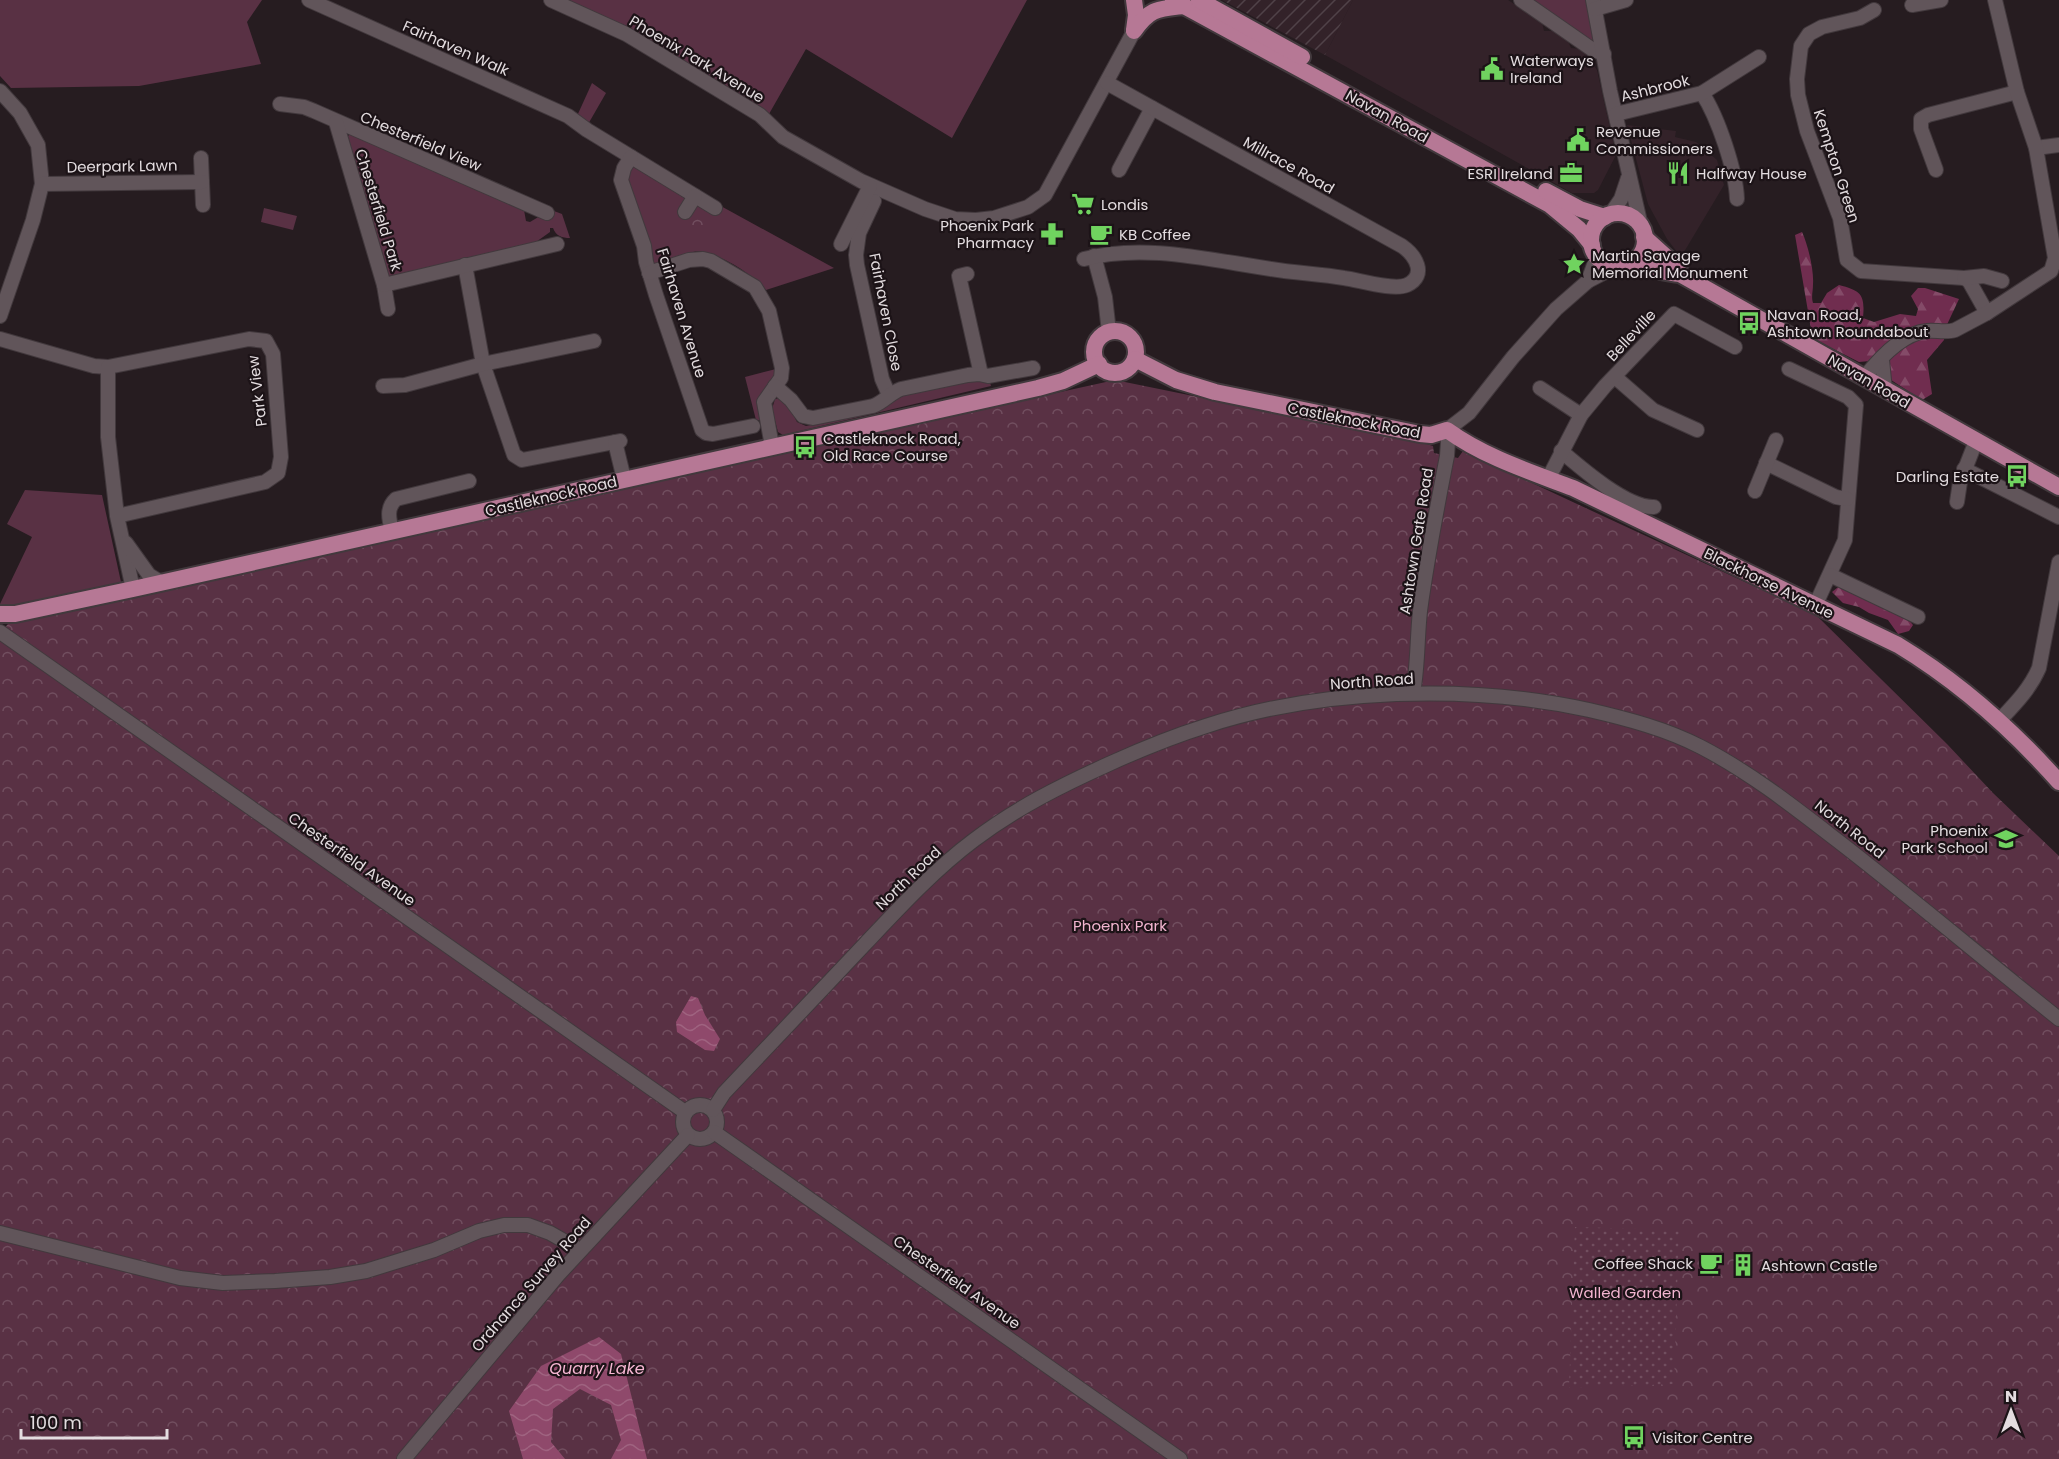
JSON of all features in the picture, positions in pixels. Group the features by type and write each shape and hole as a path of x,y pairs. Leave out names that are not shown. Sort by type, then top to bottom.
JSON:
{"main road":[{"path":"1134,0 1136,15 1134,31"},
{"path":"1134,31 1144,17 1156,10 1186,2"},
{"name":"Navan Road","path":"1186,2 1580,209 1607,216"},
{"name":"Navan Road","path":"1186,2 1550,205 1579,229 1594,251"},
{"path":"1618,214 1630,216 1642,232 1642,252 1637,259 1621,266 1605,264 1594,251 1594,228 1607,216 1618,214"},
{"name":"Navan Road","path":"1642,232 1674,264 1680,274"},
{"name":"Navan Road","path":"1621,266 1644,266 1666,273 1680,274 2059,487"},
{"path":"1116,331 1128,335 1135,346 1135,358 1127,369 1109,372 1095,358 1095,345 1098,339 1109,332 1116,331"},
{"name":"Castleknock Road","path":"1135,358 1176,380 1215,392 1420,434 1431,435 1447,430"},
{"name":"Castleknock Road","path":"0,614 15,614 162,583 1038,388 1063,381 1099,364"},
{"name":"Blackhorse Avenue","path":"1447,430 1480,449 1573,488 1898,645 1933,666 1968,693 2000,721 2059,782"}],"street":[{"name":"Fairhaven Walk","path":"309,0 568,116 631,157"},
{"name":"Phoenix Park Avenue","path":"550,0 626,34 760,115 783,137 870,186 955,219 994,218 1028,207 1045,195 1134,31"},
{"path":"1521,0 1593,50 1604,54"},
{"path":"1626,0 1594,5 1628,178 1642,232"},
{"path":"1912,5 1941,0"},
{"path":"1864,378 1874,365 1911,335 1927,331 1950,332 1987,313 2051,271 2054,265 2055,258 2036,147 2017,92 1995,0"},
{"name":"Kempton Green","path":"1874,10 1860,18 1822,27 1809,34 1801,46 1797,80 1798,95 1807,131 1840,218 1847,260 1861,271 1964,278 1984,276 2002,281"},
{"name":"Ashbrook","path":"1616,114 1702,93 1759,57"},
{"name":"Millrace Road","path":"1107,83 1404,247 1413,254 1418,263 1417,273 1412,281 1406,286 1396,287 1142,252 1089,257 1106,297 1109,332"},
{"path":"0,91 20,113 38,145 42,167 42,184 33,220 0,316"},
{"path":"1936,170 1921,129 1921,119 1928,115 2017,92"},
{"name":"Ashbrook","path":"1702,93 1711,107 1734,175 1737,199"},
{"name":"Chesterfield View","path":"280,104 304,108 547,213"},
{"path":"1119,170 1152,108"},
{"name":"Chesterfield Park","path":"336,122 384,285 387,309"},
{"path":"2036,147 2059,146"},
{"path":"631,157 715,208"},
{"name":"Fairhaven Avenue","path":"631,157 624,168 621,180 644,246 649,273 702,430 713,434 753,426"},
{"path":"201,158 203,206"},
{"path":"1607,216 1621,199 1628,178"},
{"name":"Deerpark Lawn","path":"42,184 202,182"},
{"path":"847,252 870,186"},
{"path":"684,212 695,196"},
{"name":"Fairhaven Close","path":"874,201 847,252 857,266 882,379 890,395"},
{"path":"384,285 557,244"},
{"path":"1588,281 1594,251"},
{"path":"649,273 689,260 703,259 711,261 755,287 769,311 782,368 781,378 764,402 772,446"},
{"path":"465,265 483,364 514,455 522,460 617,441 624,479"},
{"path":"1447,430 1469,413 1488,392 1513,357 1556,309 1588,281 1621,266"},
{"path":"967,274 959,276 979,374"},
{"path":"1964,278 1969,281 1987,313"},
{"name":"Belleville","path":"1548,479 1581,415 1674,314 1735,347"},
{"path":"0,339 94,366 108,367 108,437 117,516 133,589"},
{"name":"Park View","path":"108,367 249,339 266,341 273,354 281,458 278,473 265,482 117,516"},
{"path":"383,386 417,382 483,364 594,341"},
{"path":"1882,360 1885,390"},
{"path":"775,386 791,399 798,412 807,418 873,406 901,389 979,374 988,376 1034,368"},
{"path":"1789,369 1848,397 1856,405 1845,540 1815,606"},
{"name":"Belleville","path":"1615,377 1653,410 1696,430"},
{"path":"1540,388 1581,415"},
{"name":"Ashtown Gate Road","path":"1413,693 1418,666 1420,614 1430,543 1449,442 1447,430"},
{"path":"1755,490 1776,440"},
{"path":"1957,502 1964,469 1976,441"},
{"path":"1561,451 1598,482 1642,505 1654,507"},
{"path":"1766,463 1836,497 1847,499"},
{"path":"1964,469 2059,517"},
{"path":"392,531 390,504 396,499 469,482"},
{"path":"122,536 149,575 162,583"},
{"path":"2000,721 2034,681 2039,668 2059,562"},
{"path":"1830,575 1918,618"},
{"name":"Chesterfield Avenue","path":"0,632 685,1112"},
{"name":"North Road","path":"712,1110 724,1093 871,937 943,866 972,841 1013,813 1062,785 1136,752 1207,725 1299,704 1413,693 1488,696 1555,703 1611,715 1662,730 1698,746 1759,781 1865,862 2059,1019"},
{"path":"698,1104 703,1104 712,1110 717,1123 714,1132 700,1139 687,1135 682,1122 685,1112 698,1104"},
{"name":"Chesterfield Avenue","path":"714,1132 1180,1459"},
{"name":"Ordnance Survey Road","path":"404,1459 532,1304 687,1135"},
{"path":"0,1233 180,1278 223,1283 330,1277 366,1271 434,1250 478,1231 504,1225 528,1225 550,1233 580,1250"}],"shaded area":[{"path":"1222,0 1353,0 1325,55"},
{"path":"1353,0 1508,0 1542,22 1544,31 1555,31 1567,39 1571,48 1582,49 1597,70 1616,155 1598,190 1594,193 1572,193 1325,55"},
{"path":"1627,125 1676,131 1675,137 1696,142 1717,160 1724,185 1681,257 1667,239 1648,204"}],"green space":[{"path":"0,0 262,0 247,22 261,64 139,86 11,88 0,76"},
{"path":"560,0 1027,0 952,138 806,49 769,114"},
{"path":"1529,0 1589,0 1601,49"},
{"path":"592,83 606,93 587,126 577,116"},
{"path":"349,135 356,135 524,210 526,221 530,222 540,216 551,218 554,211 562,214 570,238 560,236 553,228 550,228 550,232 536,242 394,278 386,275 346,138"},
{"path":"634,164 697,203 719,205 834,268 766,290 752,277 722,258 711,254 693,252 652,264 626,174"},
{"path":"264,208 297,216 293,230 261,222"},
{"path":"711,213 705,227 705,243 696,232 677,218 679,216 702,217"},
{"path":"1802,232 1812,265 1813,303 1821,303 1827,293 1839,285 1847,287 1860,295 1863,304 1863,318 1874,322 1900,314 1916,316 1918,309 1911,296 1918,288 1925,288 1959,299 1944,331 1944,340 1927,360 1932,394 1922,400 1888,378 1870,361 1859,362 1808,336 1811,329 1795,235"},
{"path":"776,369 773,378 762,393 761,420 756,420 745,377"},
{"path":"974,380 990,382 991,386 783,435 778,432 772,409 775,399 780,398 791,410 797,422 806,426 878,410 898,396"},
{"name":"Phoenix Park","path":"1115,380 1423,443 1433,446 1434,453 1458,458 1463,451 1816,615 2059,856 2059,1459 0,1459 0,633 8,624"},
{"path":"25,490 102,495 121,582 115,586 12,607 0,604 32,537 7,524"},
{"path":"1842,584 1905,616 1913,625 1909,631 1898,634 1888,620 1859,607 1843,603 1832,592"},
{"name":"Walled Garden","path":"1575,1227 1679,1230 1674,1384 1569,1388"}],"water":[{"path":"691,996 698,998 705,1015 720,1039 714,1051 705,1050 677,1032 676,1022"},
{"name":"Quarry Lake","path":"599,1337 621,1354 647,1459 611,1459 621,1440 611,1405 580,1389 553,1409 551,1442 565,1459 523,1459 509,1411 541,1366"}],"place":[{"name":"Waterways Ireland","path":"1492,69"},
{"name":"Revenue Commissioners","path":"1578,140"},
{"name":"ESRI Ireland","path":"1571,173"},
{"name":"Halfway House","path":"1678,173"},
{"name":"Londis","path":"1083,204"},
{"name":"Phoenix Park Pharmacy","path":"1052,234"},
{"name":"KB Coffee","path":"1101,234"},
{"name":"Martin Savage Memorial Monument","path":"1574,264"},
{"name":"Navan Road, Ashtown Roundabout","path":"1749,323"},
{"name":"Castleknock Road, Old Race Course","path":"805,447"},
{"name":"Darling Estate","path":"2017,476"},
{"name":"Phoenix Park School","path":"2006,839"},
{"name":"Coffee Shack","path":"1711,1263"},
{"name":"Ashtown Castle","path":"1743,1265"},
{"name":"Visitor Centre","path":"1634,1437"}]}
